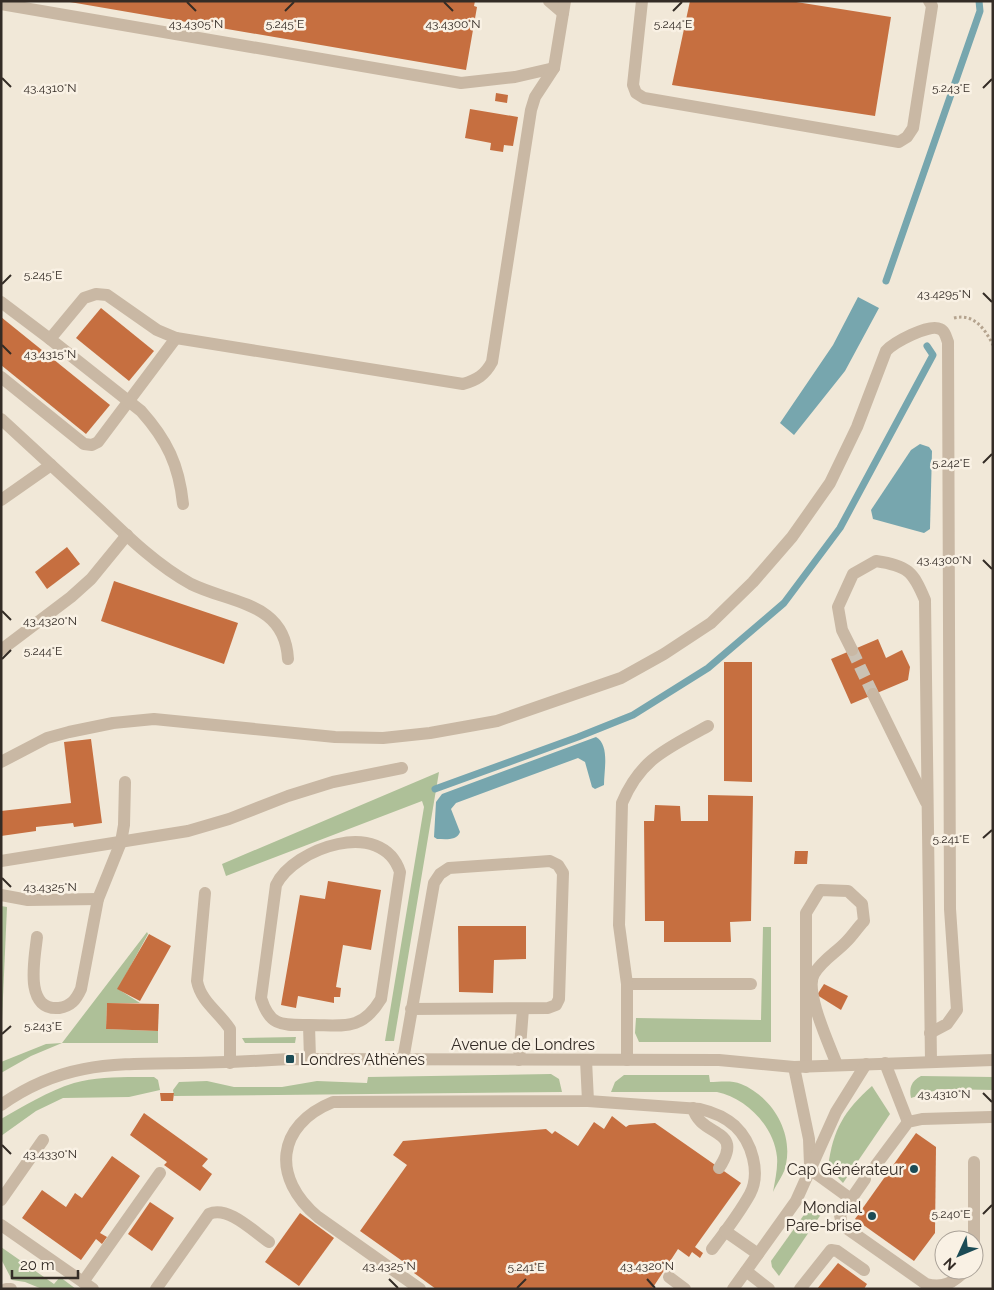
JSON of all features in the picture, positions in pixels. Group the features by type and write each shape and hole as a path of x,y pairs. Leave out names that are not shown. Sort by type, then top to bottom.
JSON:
{"street":[{"path":"50,340 84,298 96,294 107,295 157,330 176,338 463,384 477,380 487,372 492,362 531,110 535,97 554,68 564,7 549,1"},
{"path":"642,1 633,85 636,93 644,98 899,142 908,137 913,128 932,6 928,1"},
{"path":"1,4 461,83 515,78 554,68"},
{"path":"1,302 128,402 150,422 176,463 180,477 183,504"},
{"path":"1,762 47,738 113,723 154,719 335,737 383,738 430,733 497,721 621,678 664,654 710,622 753,582 792,537 830,482 857,427 886,352 893,344 930,328 939,328 945,334 948,342 950,909 957,1010 947,1024 930,1033"},
{"path":"1,377 84,444 92,445 98,442 176,338"},
{"path":"1,419 164,567 192,584 259,609 269,616 281,630 287,643 288,659"},
{"path":"1,500 51,464"},
{"path":"1,650 71,597 91,579 127,535"},
{"path":"852,650 842,630 838,606 853,574 876,561 898,565 916,578 925,600 931,1062"},
{"path":"873,694 928,805"},
{"path":"627,1060 627,984 619,925 622,803 629,786 641,769 656,755 708,726"},
{"path":"1,861 188,831 229,819 288,796 324,785 402,768"},
{"path":"37,937 33,985 36,995 43,1004 54,1008 67,1007 76,1000 81,989 98,899 121,842 124,825 125,782"},
{"path":"343,842 374,845 388,852 396,861 400,872 381,1000 374,1012 356,1024 309,1025 282,1024 273,1020 265,1012 261,998 276,885 281,874 291,866 327,847 343,842"},
{"path":"404,1060 411,1009 434,884 440,874 449,868 550,861 558,865 563,873 560,999 556,1005 548,1008 523,1009 411,1009"},
{"path":"811,1170 800,1067 806,913 820,890 848,891 862,904 864,921 813,975 812,990 816,1008 837,1065"},
{"path":"204,893 197,981 199,991 230,1030 230,1063"},
{"path":"1,894 28,900 98,899"},
{"path":"627,984 751,984"},
{"path":"519,1060 523,1009"},
{"path":"309,1025 310,1059"},
{"name":"Avenue de Londres","path":"1,1105 29,1087 56,1075 83,1068 111,1064 230,1063 310,1059 719,1060 800,1067 993,1060"},
{"path":"586,1060 588,1102"},
{"path":"885,1063 908,1122"},
{"path":"734,1289 796,1201 836,1112 866,1064"},
{"path":"420,1289 318,1217 307,1208 294,1191 288,1176 286,1156 291,1136 302,1120 317,1108 333,1102 588,1102 693,1108 718,1114 735,1126 747,1142 754,1161 755,1179 750,1193 712,1249"},
{"path":"693,1108 695,1116 700,1122 721,1135 727,1142 729,1150 719,1168"},
{"path":"876,1165 908,1122 922,1118 991,1117"},
{"path":"1,1200 43,1140"},
{"path":"974,1162 974,1230"},
{"path":"811,1170 851,1199"},
{"path":"1,1225 88,1285 160,1173"},
{"path":"865,1180 840,1215 842,1225 926,1284 935,1286 947,1285 953,1280"},
{"path":"156,1289 209,1214 215,1211 225,1212 269,1242"},
{"path":"725,1231 758,1254"},
{"path":"800,1289 831,1250 837,1251 864,1270"},
{"path":"746,1271 769,1289"},
{"path":"669,1277 685,1289"},
{"path":"6,1289 11,1289"}],"path":[{"path":"939,328 961,316 972,319 981,325 993,345"}],"green space":[{"path":"439,772 394,1041 385,1041 424,807 422,801 226,876 222,864"},
{"path":"1,906 7,907 1,1042"},
{"path":"763,927 771,927 771,1042 639,1042 635,1033 636,1018 761,1020"},
{"path":"147,932 148,934 118,989 140,1003 107,1003 106,1029 158,1031 158,1043 62,1043"},
{"path":"296,1037 295,1043 245,1043 242,1038"},
{"path":"62,1043 31,1056 1,1073 1,1062 46,1044"},
{"path":"551,1074 559,1079 562,1092 174,1096 173,1090 179,1082 207,1081 234,1087 282,1087 317,1081 367,1083 368,1077"},
{"path":"624,1075 709,1075 710,1082 741,1084 762,1097 777,1116 783,1127 786,1139 785,1167 773,1192 777,1166 775,1146 764,1124 748,1107 728,1095 717,1092 611,1092 615,1082"},
{"path":"921,1076 993,1077 993,1090 940,1089 911,1098 910,1091 912,1085"},
{"path":"154,1077 158,1080 160,1090 129,1097 63,1098 36,1111 1,1136 1,1119 64,1086 103,1078"},
{"path":"872,1086 890,1114 843,1183 828,1167 833,1142 847,1113"},
{"path":"811,1205 826,1207 779,1276 772,1267 771,1261"},
{"path":"1,1247 54,1284 60,1277 76,1289 42,1289 25,1282 12,1280 1,1259"}],"water":[{"path":"858,297 879,308 845,371 794,435 780,423 833,345"},
{"path":"920,444 929,447 932,451 930,529 924,533 873,519 871,510 911,450"},
{"path":"596,737 605,752 604,785 595,789 592,787 585,762 578,758 456,803 451,809 460,832 456,837 450,839 437,839 434,837 436,802 442,794"}],"building":[{"path":"64,1 475,1 474,6 477,7 466,70"},
{"path":"690,1 790,1 891,17 875,116 672,85"},
{"path":"496,93 508,95 507,103 495,101"},
{"path":"470,109 518,117 513,146 504,145 503,152 490,150 491,143 465,138"},
{"path":"101,308 154,351 129,381 76,338"},
{"path":"1,317 110,405 86,434 1,365"},
{"path":"67,547 80,564 47,589 35,572"},
{"path":"114,581 238,623 224,664 101,621"},
{"path":"878,639 886,658 902,650 910,667 908,680 851,704 831,659"},
{"path":"724,662 752,662 752,782 724,781"},
{"path":"91,739 102,823 74,827 73,823 36,827 36,831 1,836 1,811 71,803 64,742"},
{"path":"708,795 753,796 751,921 730,922 731,942 664,942 664,921 645,921 644,821 654,821 655,805 680,806 681,821 708,821"},
{"path":"795,851 808,851 807,864 794,864"},
{"path":"328,881 381,890 371,950 343,945 336,987 341,988 340,997 334,997 334,1003 298,996 296,1008 281,1005 300,895 325,899"},
{"path":"458,926 526,926 526,959 494,960 493,993 459,992"},
{"path":"149,934 171,946 140,1001 117,989"},
{"path":"824,984 848,996 841,1010 817,995"},
{"path":"107,1003 159,1004 158,1031 106,1029"},
{"path":"160,1093 174,1093 173,1101 161,1101"},
{"path":"144,1113 208,1159 202,1166 212,1174 200,1191 164,1165 167,1162 130,1135"},
{"path":"612,1116 626,1127 629,1125 655,1123 741,1183 695,1247 703,1253 700,1258 692,1252 689,1257 678,1249 652,1289 436,1289 414,1273 415,1270 360,1231 407,1165 393,1155 403,1141 546,1129 552,1134 555,1131 578,1146 594,1122 604,1129"},
{"path":"916,1133 936,1147 935,1230 934,1234 914,1261 855,1219"},
{"path":"112,1156 140,1176 100,1233 107,1237 102,1244 96,1239 81,1260 22,1218 42,1190 66,1207 75,1193 82,1198"},
{"path":"150,1202 174,1218 152,1251 128,1234"},
{"path":"300,1213 334,1238 299,1286 265,1262"},
{"path":"838,1263 867,1284 864,1289 817,1289"}],"waterway":[{"path":"886,281 980,11 979,1"},
{"path":"435,789 633,715 708,668 784,603 840,528 933,355 927,346"}],"tunnel":[{"path":"852,650 873,694"}],"place":[{"name":"Londres Athènes","path":"290,1059"},
{"name":"Cap Générateur","path":"914,1169"},
{"name":"Mondial Pare-brise","path":"872,1216"}]}
